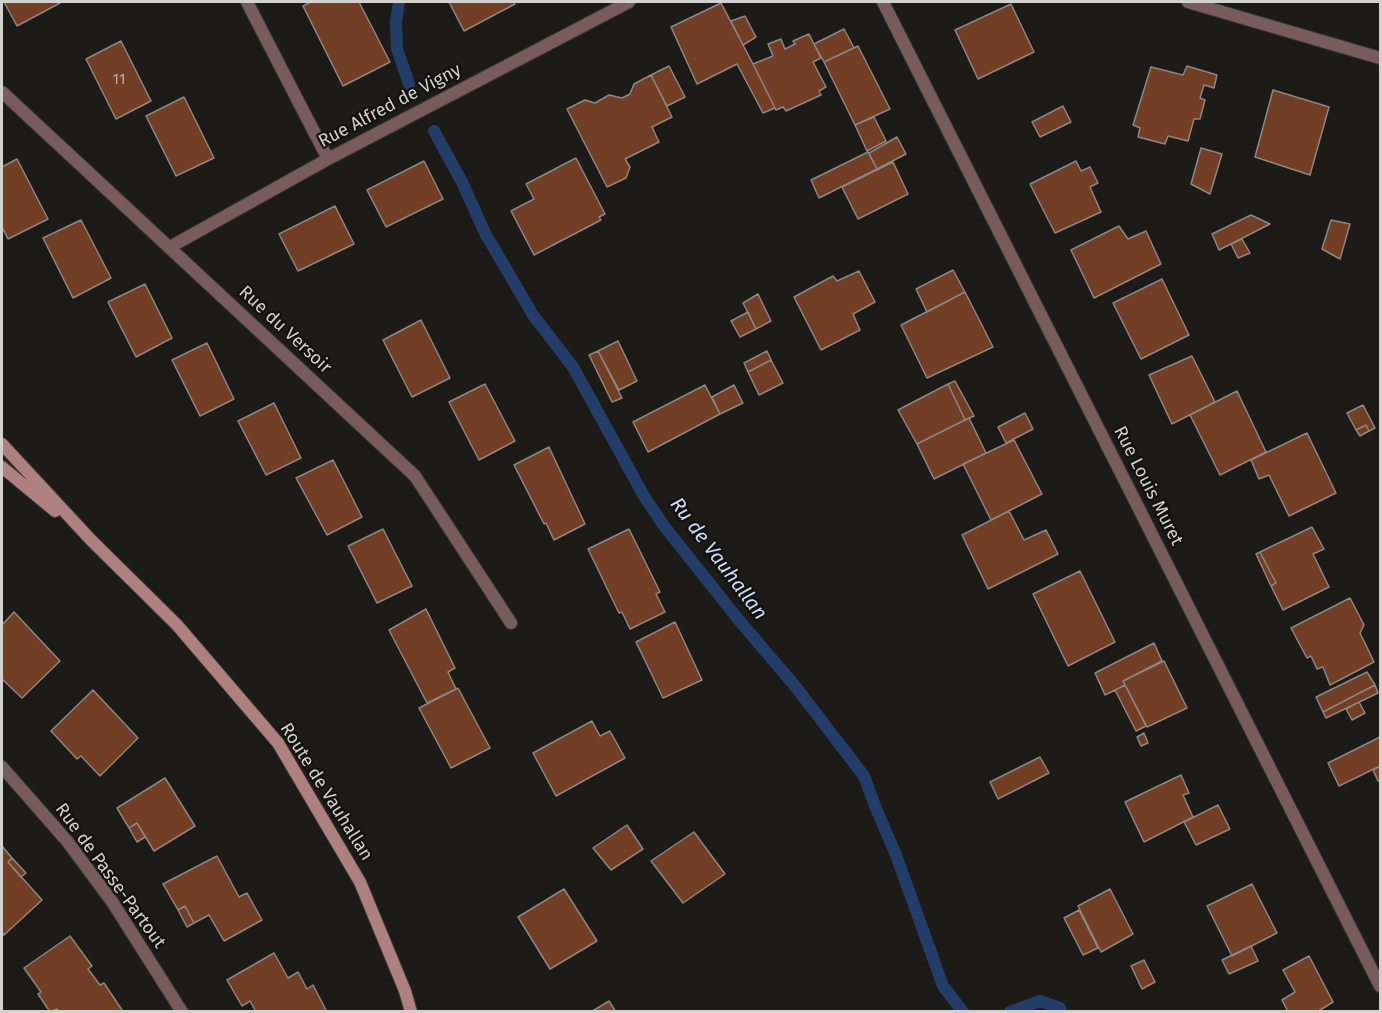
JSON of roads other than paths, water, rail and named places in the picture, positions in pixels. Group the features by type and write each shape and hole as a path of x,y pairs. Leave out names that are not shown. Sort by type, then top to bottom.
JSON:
{"main road":[{"name":"Route de Vauhallan","path":"2,444 91,540 177,625 278,743 360,882 411,1011"},
{"name":"Route de Vauhallan","path":"2,467 91,540"}],"street":[{"path":"247,2 328,159"},
{"name":"Rue Alfred de Vigny","path":"170,248 328,159 629,2"},
{"name":"Rue Louis Muret","path":"883,2 1380,986"},
{"path":"1188,2 1380,58"},
{"name":"Rue du Versoir","path":"2,92 415,476 511,623"},
{"name":"Rue de Passe-Partout","path":"2,767 67,841 106,894 182,1011"}],"waterway":[{"name":"Ru de Vauhallan","path":"399,2 396,22 397,49 409,84"},
{"name":"Ru de Vauhallan","path":"434,131 462,182 485,233 533,315 573,367 644,496 664,526 795,686 864,776 896,855 943,986 963,1012"},
{"name":"Ru de Vauhallan","path":"1010,1012 1040,1001 1060,1008 1061,1012"}]}
